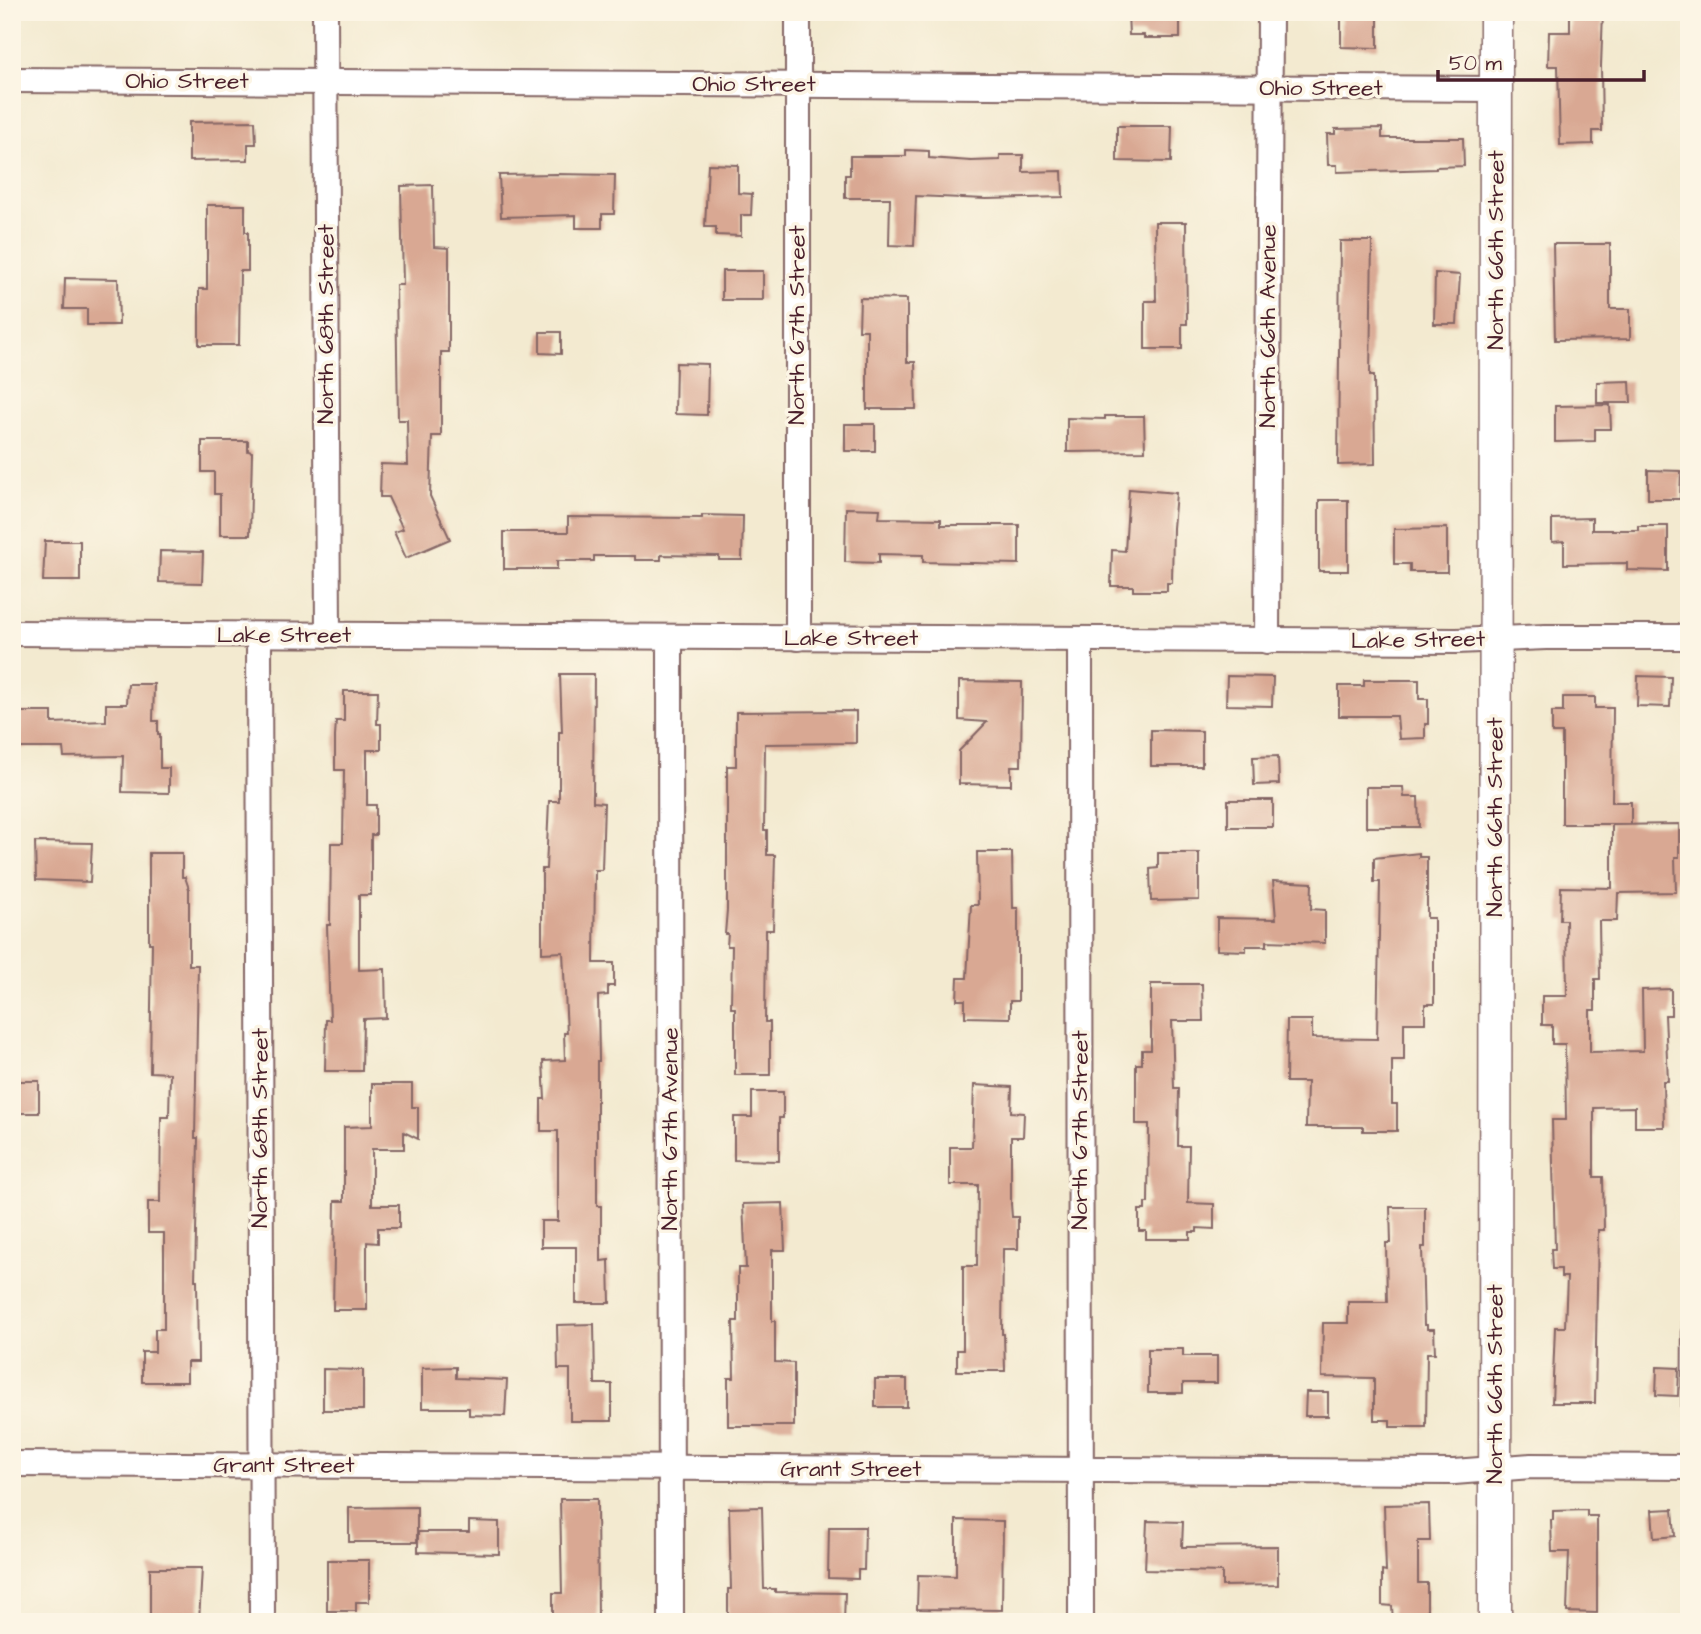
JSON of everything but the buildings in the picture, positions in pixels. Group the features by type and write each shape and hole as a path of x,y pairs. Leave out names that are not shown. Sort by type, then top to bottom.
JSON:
{"street":[{"name":"North 68th Street","path":"326,12 328,635"},
{"name":"North 67th Street","path":"797,638 798,12"},
{"name":"North 66th Avenue","path":"1267,641 1270,12"},
{"name":"North 66th Street","path":"1495,1622 1496,12"},
{"name":"Ohio Street","path":"12,80 1496,89"},
{"name":"Lake Street","path":"12,633 1267,641 1689,637"},
{"name":"North 68th Street","path":"260,635 262,1622"},
{"name":"North 67th Avenue","path":"670,637 671,1622"},
{"name":"North 67th Street","path":"1080,639 1081,1622"},
{"name":"Grant Street","path":"12,1464 1454,1472 1531,1466 1688,1467"}],"lane":[{"path":"1688,1467 1689,1307"}]}
